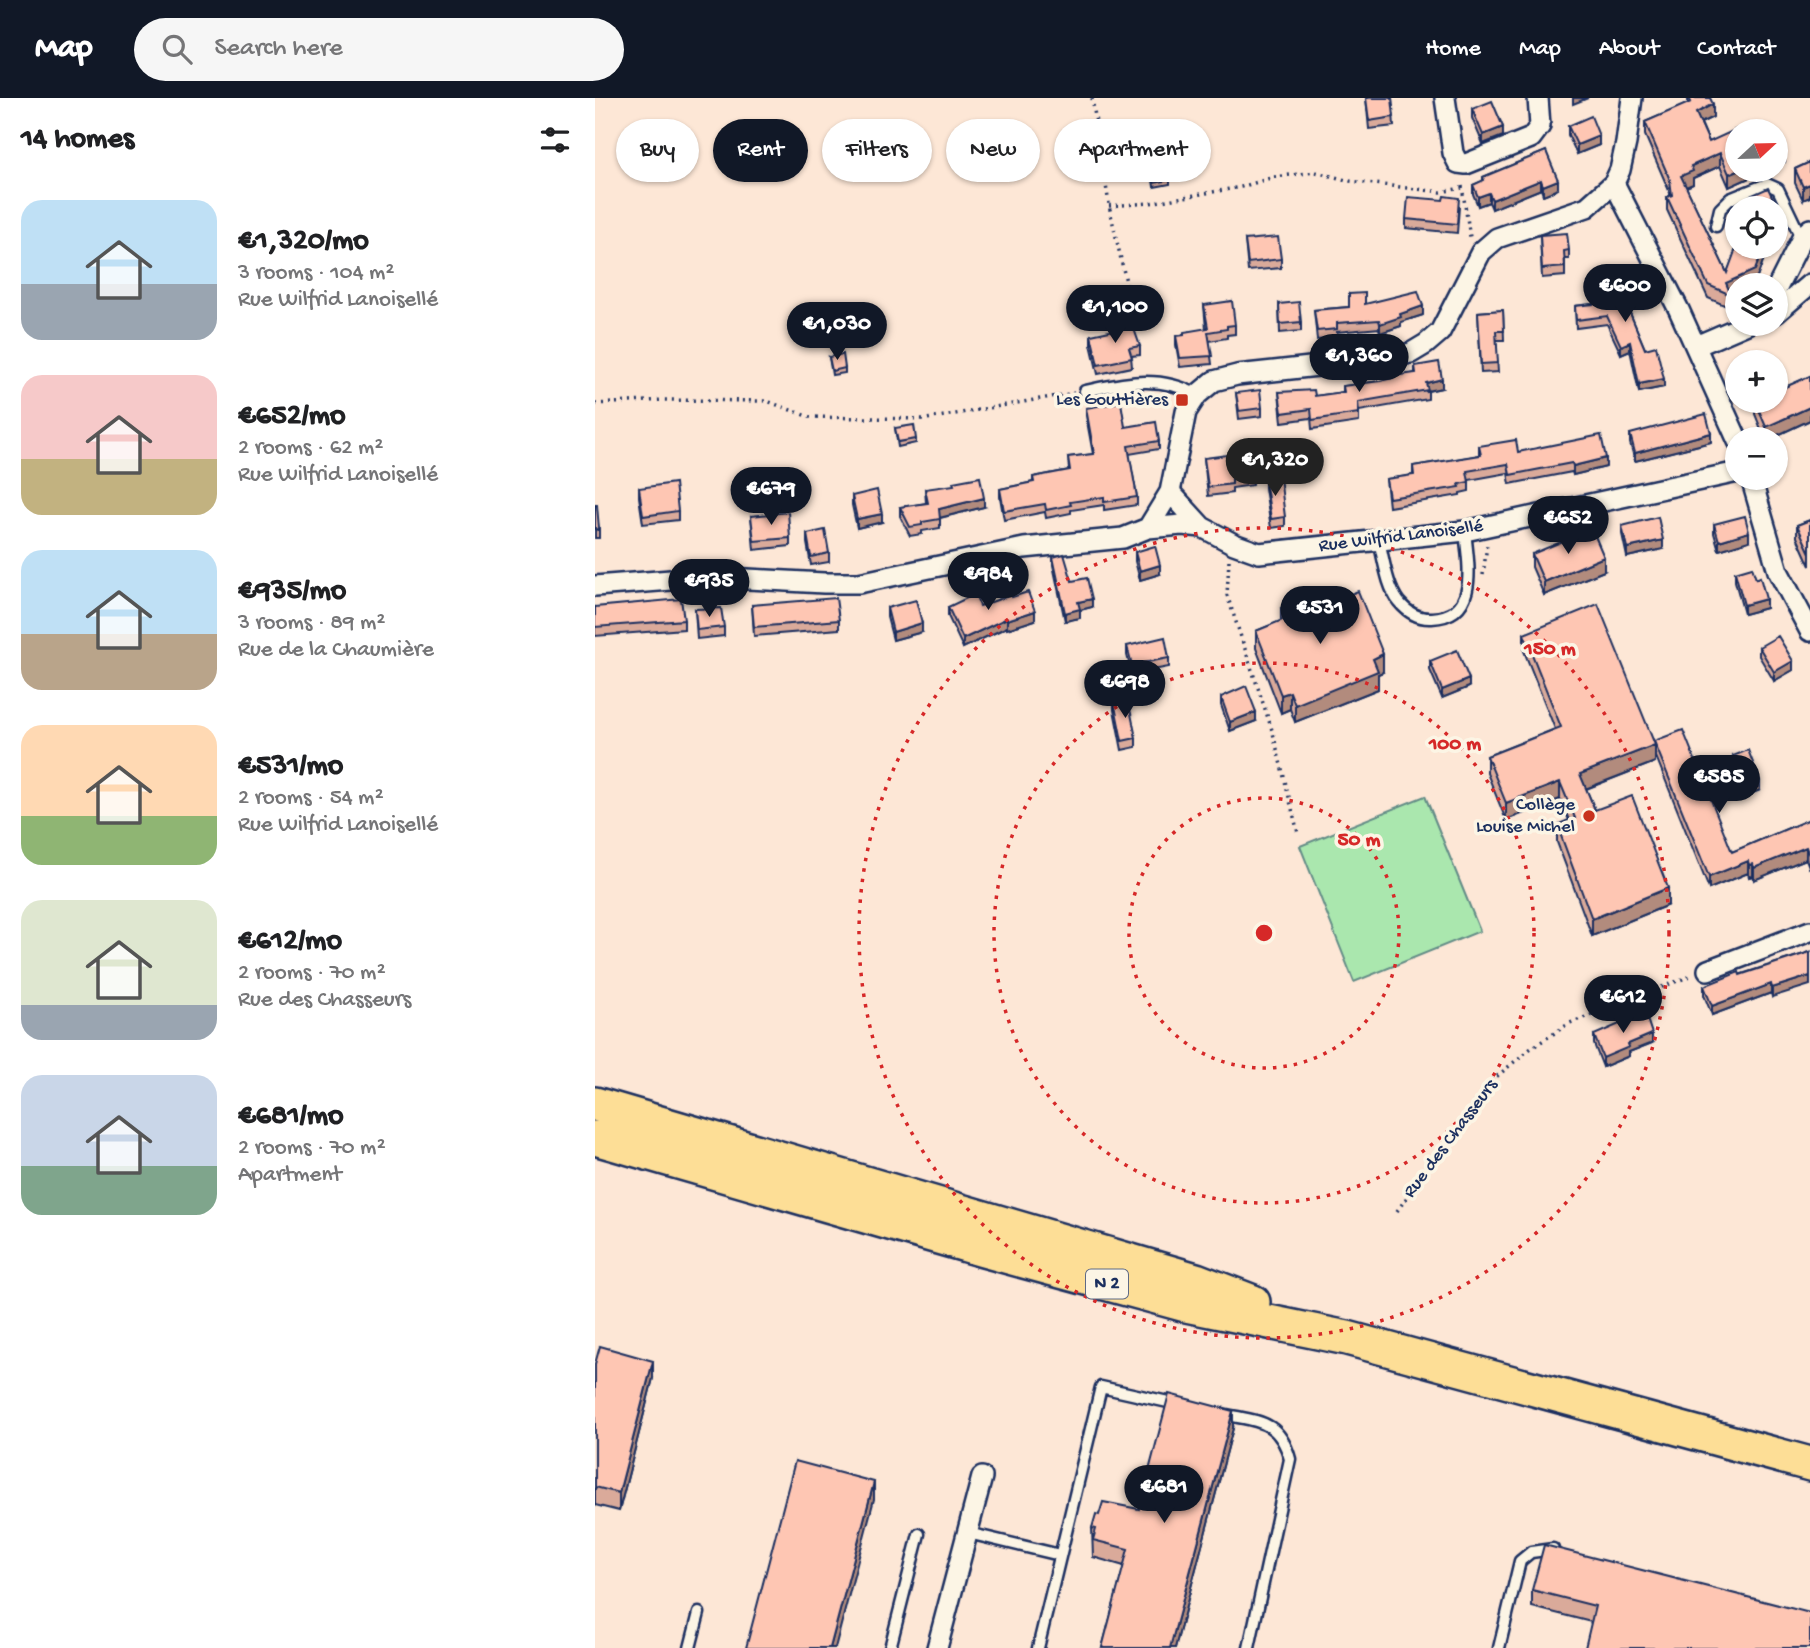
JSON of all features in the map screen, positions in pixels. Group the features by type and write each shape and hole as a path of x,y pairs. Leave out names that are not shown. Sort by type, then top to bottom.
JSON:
{"highway":[{"name":"N 2","path":"595,1104 1196,1280 1347,1338"},
{"name":"N 2","path":"595,1138 1186,1305 1347,1338 1810,1464"}],"street":[{"path":"1445,98 1453,153 1458,163 1466,164 1531,138 1541,126 1538,98"},
{"path":"1148,528 1170,492 1186,412 1197,395 1213,381 1237,375 1382,359 1411,353 1440,332 1481,253 1497,237 1587,207 1614,183 1623,156 1632,98"},
{"path":"1614,183 1696,346 1732,427"},
{"path":"1786,273 1805,241"},
{"path":"1788,303 1810,284"},
{"path":"1696,346 1725,333"},
{"name":"Rue Wilfrid Lanoisellé","path":"595,586 709,578 859,583 1024,548 1122,538 1148,528 1182,525 1202,527 1259,553 1465,531 1725,475"},
{"path":"1755,490 1778,570 1810,631"},
{"path":"1170,492 1202,527"},
{"path":"1708,970 1810,930"},
{"path":"937,1648 982,1477"}],"lane":[{"path":"1716,226 1720,209 1730,199 1767,184 1778,189 1805,241"},
{"path":"1085,391 1135,381 1161,381 1185,388 1197,395"},
{"path":"1379,541 1397,600 1410,613 1425,619 1439,618 1456,609 1467,595 1470,577 1465,531"},
{"path":"1038,1648 1101,1387 1192,1408"},
{"path":"1218,1413 1270,1425 1285,1441 1290,1459 1249,1648"},
{"path":"968,1533 1061,1555"},
{"path":"890,1648 919,1534"},
{"path":"1499,1648 1520,1561 1531,1552 1552,1549 1565,1552"},
{"path":"690,1648 699,1613"}],"path":[{"path":"1092,98 1109,206 1130,300"},
{"path":"1458,163 1469,235 1481,253"},
{"path":"1109,206 1150,203 1241,187 1274,177 1316,172 1350,181 1420,190 1441,192 1462,188"},
{"path":"595,404 664,400 767,401 809,417 927,419 1085,391"},
{"path":"1228,541 1230,571 1227,595 1273,733 1298,833"},
{"name":"Rue des Chasseurs","path":"1397,1211 1490,1082 1530,1049 1570,1023 1708,970"}],"green space":[{"path":"1425,796 1480,931 1354,982 1300,846"}],"building":[{"path":"1366,98 1392,98 1394,117 1369,121"},
{"path":"1689,98 1710,98 1713,104 1696,113 1709,142 1725,135 1725,165 1720,153 1691,166 1693,171 1681,176 1727,273 1725,292 1708,285 1667,197 1672,195 1670,180 1645,122 1691,102"},
{"path":"1492,101 1503,127 1483,135 1472,109"},
{"path":"1591,116 1599,136 1577,145 1568,126"},
{"path":"1546,151 1558,180 1543,186 1541,180 1492,200 1489,193 1478,197 1473,185 1484,180 1483,177"},
{"path":"1810,162 1810,184 1803,187 1795,169"},
{"path":"1768,188 1772,196 1750,196"},
{"path":"1444,196 1459,198 1457,224 1406,219 1408,197 1443,200"},
{"path":"1567,233 1569,250 1564,251 1565,267 1542,269 1540,235"},
{"path":"1278,237 1281,259 1248,263 1245,240"},
{"path":"1732,259 1759,259 1755,270 1748,273 1727,273"},
{"path":"1633,266 1637,286 1620,289 1645,349 1656,346 1664,379 1639,384 1630,342 1621,346 1607,316 1576,320 1575,306 1612,302 1605,269"},
{"path":"1418,291 1423,306 1400,314 1401,317 1380,324 1379,320 1337,323 1337,329 1317,331 1314,310 1349,307 1349,294 1365,293 1365,304"},
{"path":"1232,301 1235,325 1208,332 1212,356 1180,358 1176,336 1208,328 1204,305"},
{"path":"1299,302 1301,322 1280,324 1279,304"},
{"path":"1503,310 1504,331 1496,331 1498,363 1481,364 1478,312"},
{"path":"1133,326 1140,346 1129,348 1132,358 1098,365 1091,335"},
{"path":"843,354 845,368 832,371 829,357"},
{"path":"1439,362 1442,379 1426,383 1428,390 1358,402 1359,413 1312,420 1311,409 1282,413 1279,392 1314,390 1315,396 1344,392 1343,386 1416,373 1415,366"},
{"path":"1810,376 1810,407 1766,427 1760,413 1788,413 1788,386"},
{"path":"1260,390 1262,408 1239,411 1236,393"},
{"path":"1121,402 1125,427 1156,422 1159,441 1128,446 1137,497 1104,502 1104,497 1070,502 1071,505 1046,510 1045,504 1004,511 1000,489 1034,482 1033,477 1070,470 1068,457 1094,454 1086,408"},
{"path":"1706,414 1711,433 1635,453 1630,434"},
{"path":"914,425 916,439 898,442 895,428"},
{"path":"1601,435 1606,458 1573,466 1572,463 1510,475 1508,464 1467,471 1469,482 1459,484 1460,487 1389,498 1386,479 1414,475 1413,466 1481,455 1479,446 1516,440 1518,452"},
{"path":"1249,452 1253,477 1232,479 1232,484 1208,487 1204,458"},
{"path":"980,477 984,498 939,509 940,519 910,527 900,507 928,503 925,489 954,485 953,482"},
{"path":"1280,477 1285,517 1271,519 1265,479"},
{"path":"675,483 678,511 643,516 639,488"},
{"path":"877,490 882,514 857,519 852,496"},
{"path":"595,505 599,529 595,530"},
{"path":"788,512 790,538 754,541 751,516"},
{"path":"1745,516 1749,532 1719,541 1714,524"},
{"path":"1658,517 1663,540 1627,548 1622,526"},
{"path":"1810,520 1810,553 1797,525"},
{"path":"1592,529 1604,557 1544,582 1532,554"},
{"path":"825,530 829,553 811,557 807,534"},
{"path":"1155,546 1160,565 1140,571 1135,552"},
{"path":"1064,554 1072,581 1087,578 1092,599 1078,602 1080,609 1065,613 1053,557"},
{"path":"1752,567 1756,579 1760,577 1766,599 1744,605 1735,572"},
{"path":"1323,590 1328,603 1358,591 1383,654 1373,659 1378,671 1295,705 1290,692 1281,695 1256,631 1285,619 1281,608"},
{"path":"1028,592 1035,611 1007,618 963,639 948,607 975,594 980,606"},
{"path":"836,598 839,620 754,627 752,605"},
{"path":"681,599 684,620 595,627 595,607"},
{"path":"916,600 922,623 893,632 887,608"},
{"path":"1598,604 1655,745 1580,774 1595,810 1632,796 1668,888 1592,919 1557,825 1575,818 1560,782 1506,803 1487,756 1561,727 1524,634"},
{"path":"721,608 724,627 697,630 695,609"},
{"path":"1778,636 1793,661 1774,672 1759,647"},
{"path":"1165,637 1169,658 1132,665 1127,646"},
{"path":"1457,650 1469,679 1442,690 1430,661"},
{"path":"1246,686 1256,712 1230,722 1221,697"},
{"path":"1128,699 1136,738 1122,741 1114,701"},
{"path":"1683,730 1732,852 1810,819 1810,854 1806,847 1754,868 1748,861 1709,877 1654,741"},
{"path":"1748,750 1760,781 1745,787 1733,756"},
{"path":"1810,952 1810,976 1772,988 1771,984 1712,1006 1704,986 1739,972 1740,975"},
{"path":"1645,1013 1652,1034 1603,1058 1594,1035"},
{"path":"600,1346 653,1361 619,1493 595,1487 595,1364"},
{"path":"1169,1394 1233,1411 1170,1648 1102,1648 1128,1549 1093,1540 1096,1529 1092,1528 1103,1502 1139,1509"},
{"path":"795,1461 874,1482 830,1648 746,1648"},
{"path":"1544,1545 1810,1613 1810,1648 1585,1648 1595,1606 1532,1590"}],"place":[{"name":"Les Gouttières","path":"1182,400"},
{"name":"Collège Louise Michel","path":"1589,816"}]}
